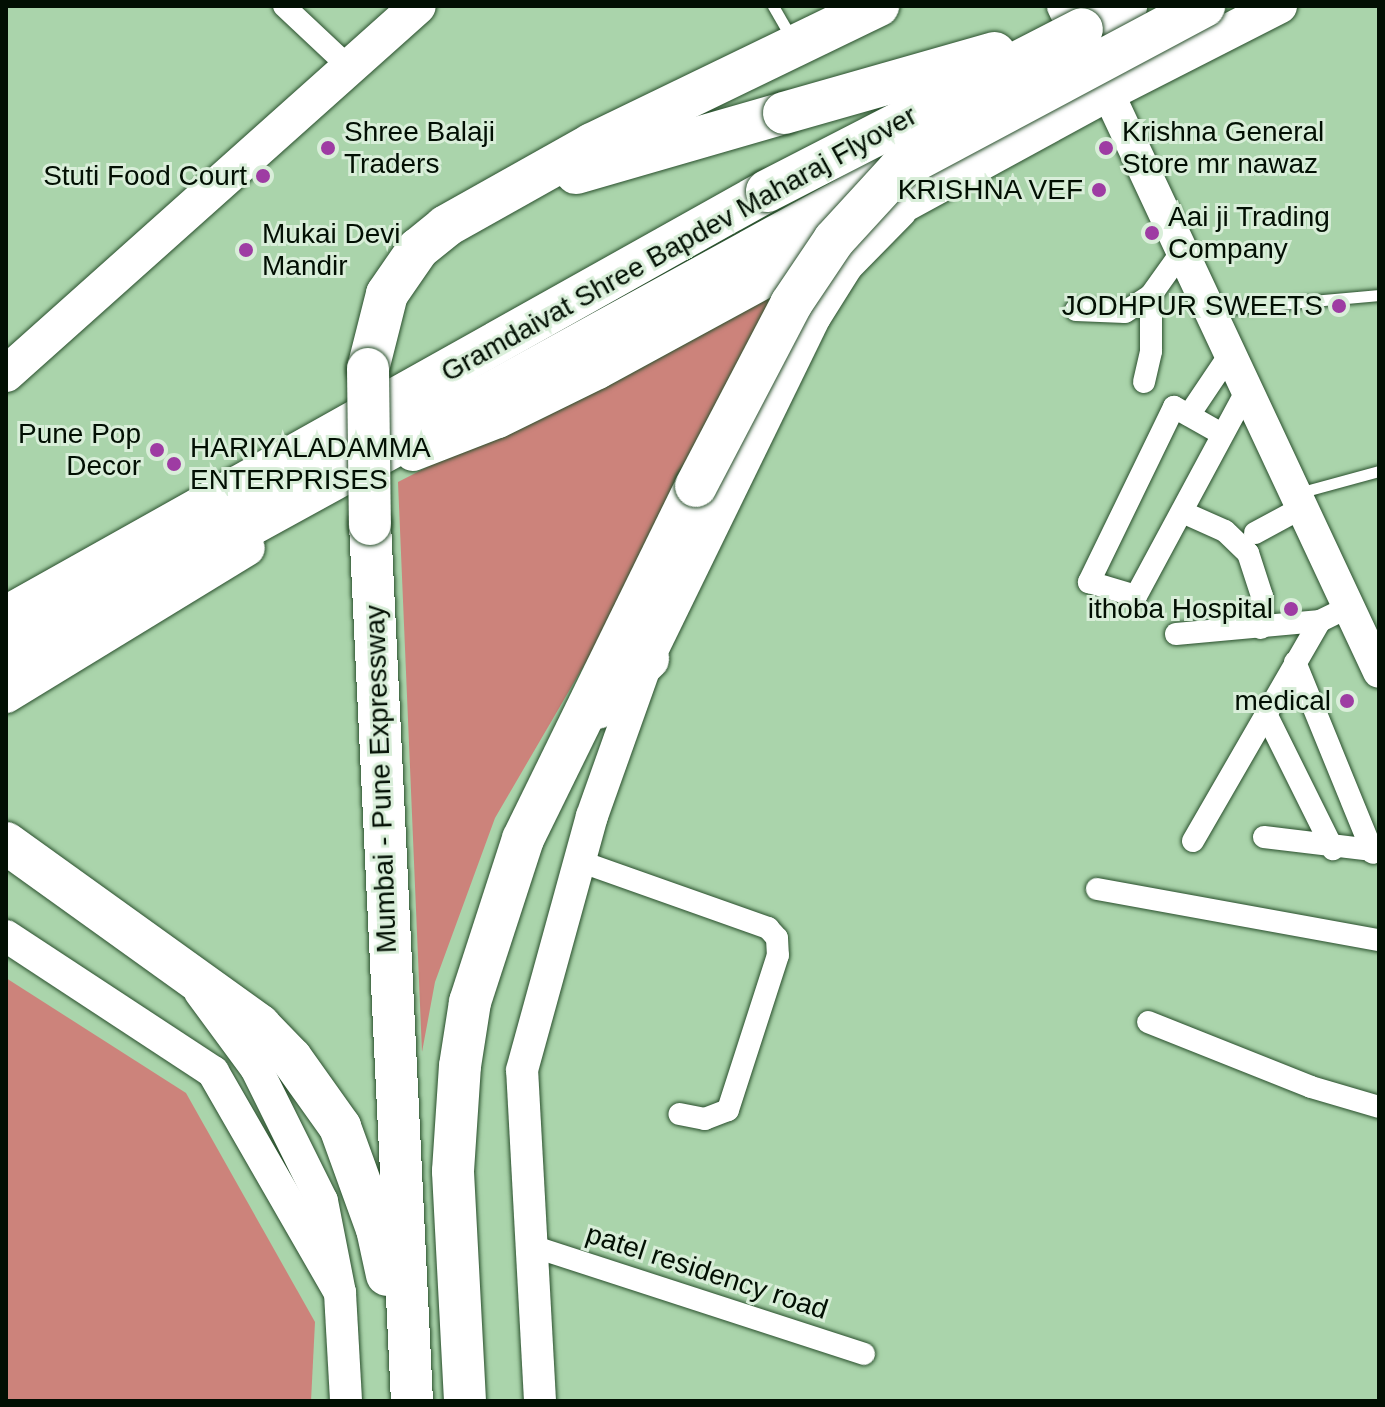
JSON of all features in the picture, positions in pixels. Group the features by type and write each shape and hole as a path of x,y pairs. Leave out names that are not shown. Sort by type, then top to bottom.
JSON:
{"highway":[{"path":"484,205 592,144 878,6"},
{"name":"Gramdaivat Shree Bapdev Maharaj Flyover","path":"6,617 1073,17 1126,6"},
{"name":"Gramdaivat Shree Bapdev Maharaj Flyover","path":"6,659 382,460 788,228 903,186 1204,6"},
{"path":"484,205 784,113 1073,17"},
{"path":"465,1401 453,1171 460,1066 470,1002 523,839 696,486 791,304 834,240 903,186"},
{"name":"Mumbai - Pune Expressway","path":"411,1391 370,524 368,369 381,310 406,263 439,231 484,205"},
{"path":"576,729 648,659"},
{"path":"6,843 259,1025 291,1058 340,1127 377,1229 411,1391"}],"main road":[{"path":"6,374 418,6"},
{"path":"6,695 382,460 598,371 903,186 1108,93 1279,6"},
{"path":"1073,17 1108,93"}],"street":[{"path":"284,6 348,66"},
{"path":"1108,93 1181,253 1232,351 1379,672"},
{"path":"540,1401 522,1070 579,861 648,659 815,317 903,186"},
{"path":"1076,310 1125,312 1151,295 1181,253"},
{"path":"1144,382 1151,351 1151,295"},
{"path":"1189,415 1232,351"},
{"path":"1220,433 1174,407 1089,582 1136,596 1220,433 1248,388"},
{"path":"1255,533 1300,500"},
{"path":"1189,515 1225,531 1248,553 1262,596 1261,628"},
{"path":"1176,634 1320,621 1349,607"},
{"path":"1193,841 1320,621"},
{"path":"1264,837 1333,849 1376,852 1295,662"},
{"path":"1266,714 1333,849"},
{"path":"579,861 768,928 777,938 778,955 728,1110 705,1119 679,1114"},
{"path":"1097,889 1379,940"},
{"path":"6,936 213,1072 340,1293"},
{"path":"187,973 256,1068 300,1153 326,1215 340,1293 346,1401"},
{"path":"1148,1022 1311,1087 1379,1107"},
{"name":"patel residency road","path":"532,1246 864,1354"}],"lane":[{"path":"773,6 797,47"},
{"path":"1211,310 1379,295"},
{"path":"1300,500 1379,471"}],"shaded area":[{"path":"776,289 618,607 495,818 435,982 422,1052 398,482"},
{"path":"6,978 186,1093 315,1322 311,1401 6,1401"}],"place":[{"name":"Shree Balaji Traders","path":"328,148"},
{"name":"Krishna General Store mr nawaz","path":"1106,148"},
{"name":"Stuti Food Court","path":"263,176"},
{"name":"KRISHNA VEF","path":"1099,190"},
{"name":"Aai ji Trading Company","path":"1152,233"},
{"name":"Mukai Devi Mandir","path":"246,250"},
{"name":"JODHPUR SWEETS","path":"1339,306"},
{"name":"Pune Pop Decor","path":"157,450"},
{"name":"HARIYALADAMMA ENTERPRISES","path":"174,464"},
{"name":"ithoba Hospital","path":"1291,609"},
{"name":"medical","path":"1347,701"}]}
